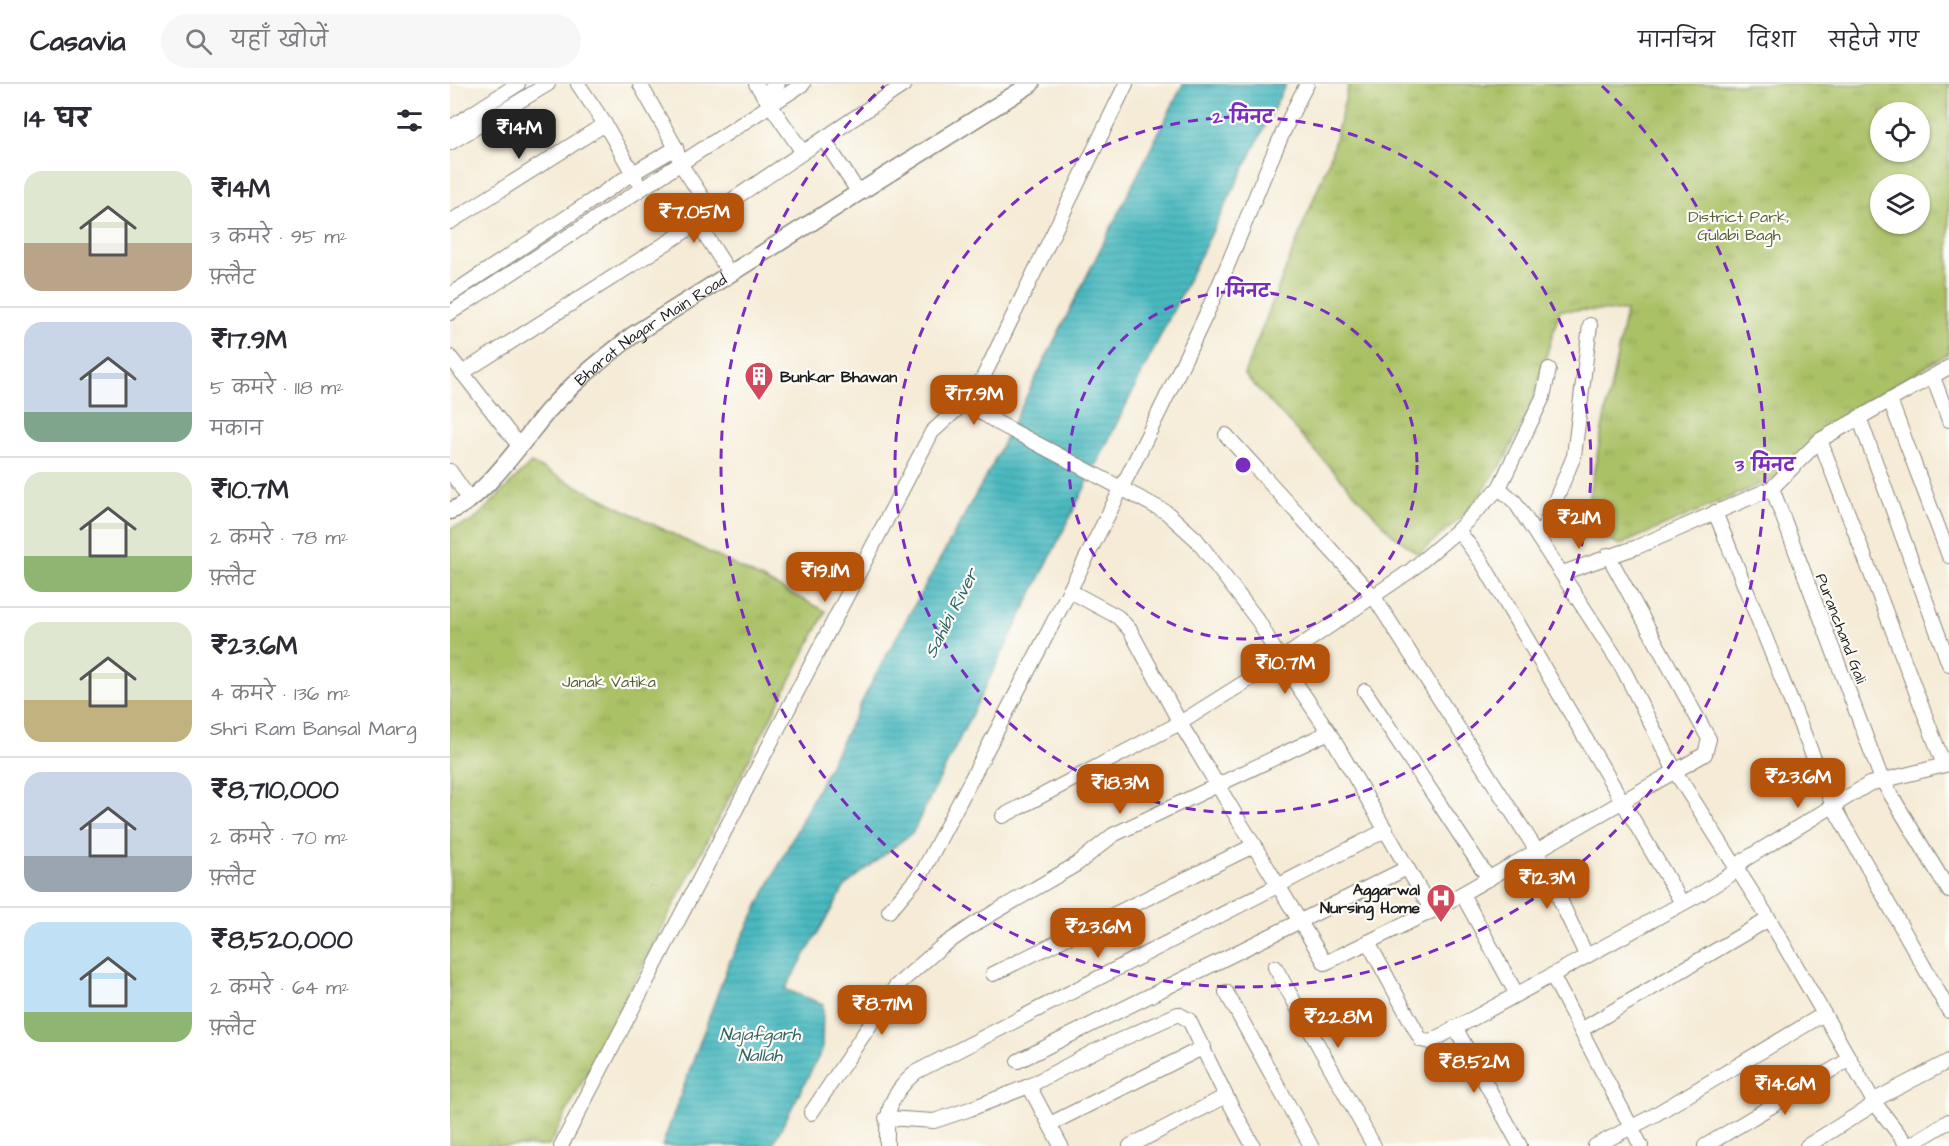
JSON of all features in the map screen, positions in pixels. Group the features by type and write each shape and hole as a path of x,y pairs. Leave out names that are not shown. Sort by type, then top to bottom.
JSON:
{"street":[{"path":"450,128 518,84"},
{"path":"450,143 548,84"},
{"path":"578,84 605,124 641,188"},
{"path":"640,84 676,148 680,163 712,212"},
{"path":"450,313 680,163 778,84"},
{"path":"763,95 803,84"},
{"path":"462,373 698,223 802,151 824,141 905,84"},
{"name":"Bharat Nagar Main Road","path":"450,511 470,500 520,447 547,412 585,374 633,335 1032,84"},
{"path":"561,1146 932,432 939,423 967,403 976,392 1126,84"},
{"path":"889,911 923,871 1123,489 1205,318 1282,129 1307,84"},
{"path":"763,95 802,151"},
{"path":"450,222 605,124"},
{"path":"824,141 859,193"},
{"path":"450,295 633,173 676,148"},
{"path":"698,223 730,274"},
{"path":"1539,539 1574,456 1590,325"},
{"path":"450,357 520,447"},
{"path":"1562,573 1608,555 1637,547 1772,488 1820,440 1949,367"},
{"path":"1003,816 1180,723 1280,660 1410,571 1458,530 1499,488 1543,398 1549,369"},
{"path":"1933,377 1949,420"},
{"path":"1890,400 1949,556"},
{"path":"967,403 998,423 1166,512 1196,539 1259,622 1280,660 1329,732 1432,911"},
{"path":"1859,417 1949,664"},
{"path":"1226,435 1374,597 1537,851 1586,955"},
{"path":"1368,942 1421,1040 1430,1042 1701,894 1736,869 1744,860 1869,784 1946,765 1820,440"},
{"path":"450,471 470,500"},
{"path":"1499,488 1515,502 1622,667 1676,773 1769,919 1874,1102 1908,1146 1949,1121"},
{"name":"Puranchand Gali","path":"1772,488 1882,780 1949,891"},
{"path":"1715,512 1833,806 1949,1011"},
{"path":"1458,530 1483,564 1682,903"},
{"path":"1070,591 1118,617 1130,630 1180,723 1220,786 1324,963 1432,911 1706,754 1709,739 1608,555"},
{"path":"1365,691 1489,879"},
{"path":"811,1113 896,986 924,961 978,922 1077,864 1113,835 1220,786 1329,732"},
{"path":"887,1146 886,1118 900,1086 916,1072 1386,830"},
{"path":"993,974 1255,845"},
{"path":"1017,1060 1407,868"},
{"path":"1462,894 1516,993"},
{"path":"1581,1030 1769,919"},
{"path":"1275,967 1374,1146"},
{"path":"1552,975 1641,1146"},
{"path":"1226,992 1311,1146"},
{"path":"886,1118 934,1121 1029,1086 1093,1052 1178,1014 1189,1020 1204,1047 1250,1145"},
{"path":"1595,1146 1824,1014"},
{"path":"1455,1027 1521,1146"},
{"path":"1050,1124 1204,1047"},
{"path":"1705,1146 1850,1059"},
{"path":"1807,1146 1874,1102 1949,1061"},
{"path":"1029,1086 1061,1146"},
{"path":"1130,1146 1226,1096"}],"green space":[{"name":"District Park, Gulabi Bagh","path":"1349,84 1949,84 1949,353 1842,416 1777,477 1620,545 1582,529 1626,311 1560,310 1532,403 1505,459 1469,511 1418,554 1391,533 1244,374 1331,155"},
{"name":"Janak Vatika","path":"531,463 826,611 549,1146 450,1146 450,528 472,522"}],"water":[{"name":"Najafgarh Nallah","path":"1183,84 1286,84 913,832 845,886 785,989 823,1004 822,1050 772,1146 662,1146 728,965 876,674 990,469"}],"place":[{"name":"Bunkar Bhawan","path":"759,402"},
{"name":"Aggarwal Nursing Home","path":"1441,924"}],"water label":[{"name":"Sahibi River","path":"951,613"}]}
